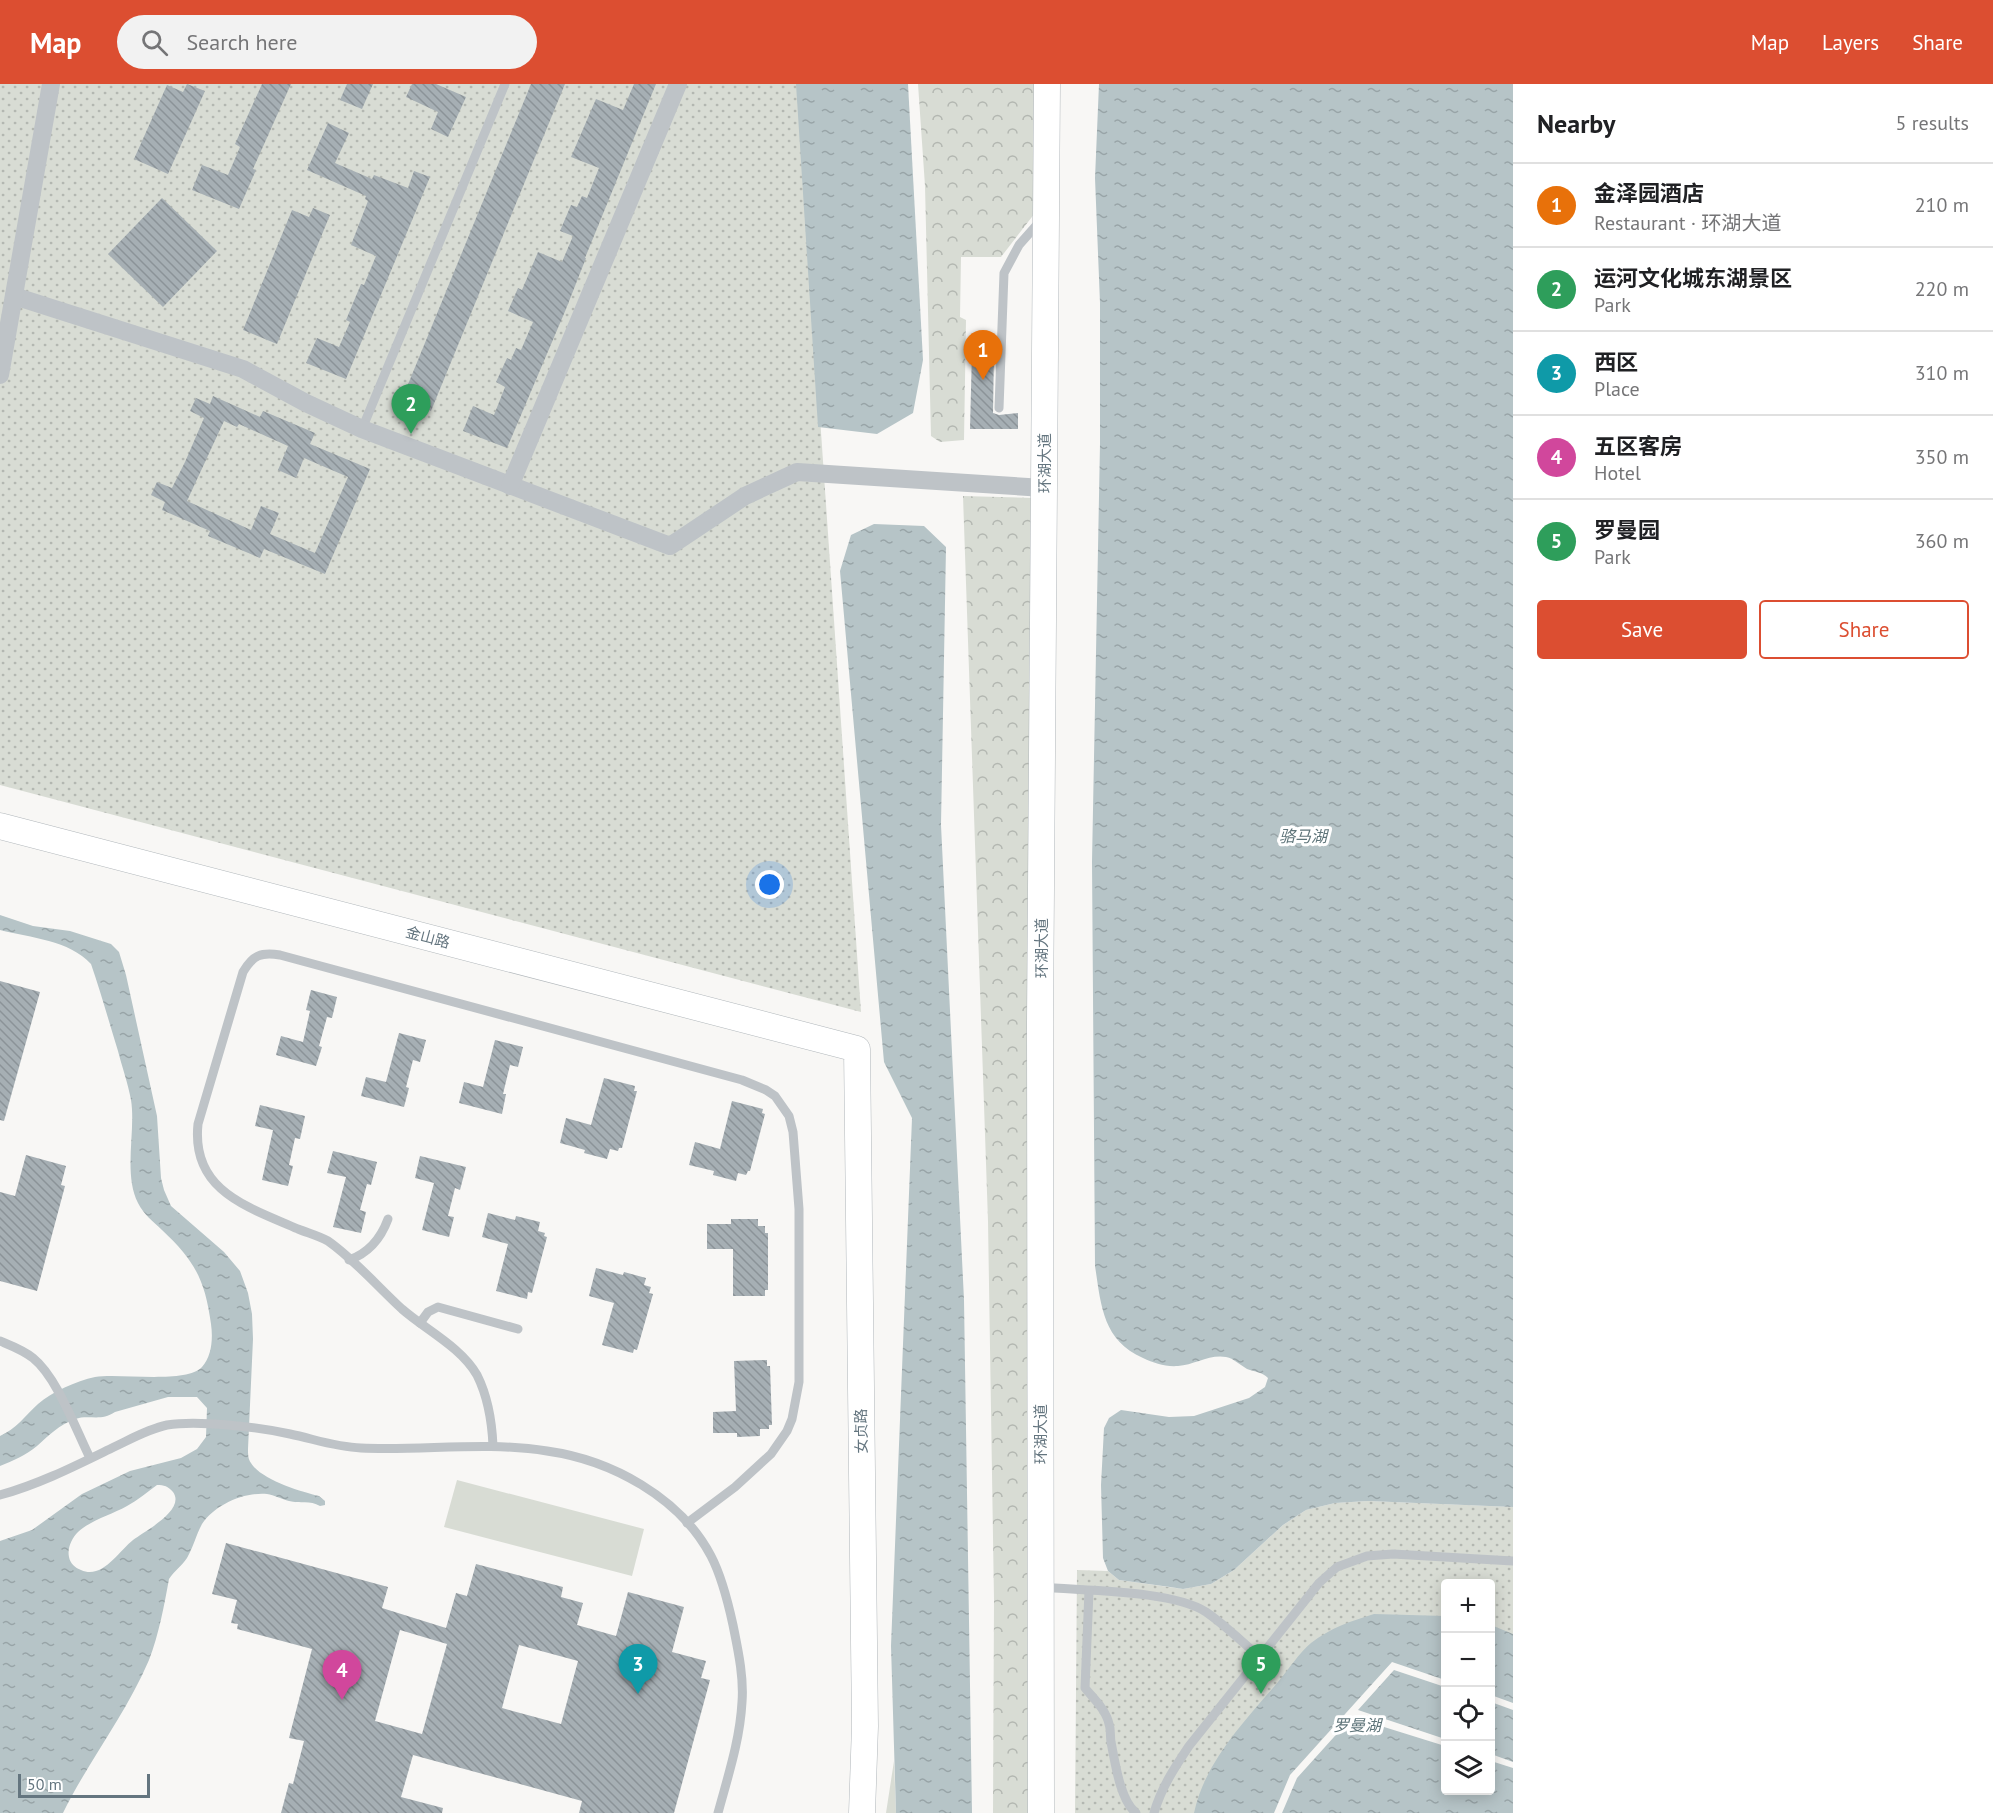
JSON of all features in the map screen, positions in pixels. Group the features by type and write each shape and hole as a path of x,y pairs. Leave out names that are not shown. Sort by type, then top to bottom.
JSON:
{"main road":[{"name":"环湖大道","path":"1041,1813 1040,1023 1047,84"},
{"name":"金山路","path":"0,826 857,1049"},
{"name":"女贞路","path":"857,1049 865,1726 862,1813"}],"street":[{"path":"0,375 51,84"},
{"path":"510,486 678,84"},
{"path":"14,296 243,369 306,404 362,429 670,546 745,496 797,472 1044,488"}],"lane":[{"path":"362,429 505,84"},
{"path":"999,408 1004,273 1019,246 1046,215"},
{"path":"493,1446 484,1391 476,1374 466,1361 327,1240 263,1213 224,1192 206,1171 198,1152 198,1124 241,979 248,964 259,954 280,955 742,1080 775,1096 789,1116 793,1132 799,1209 799,1382 792,1419 779,1444 759,1467 687,1524"},
{"path":"349,1260 359,1256 373,1244 388,1219"},
{"path":"420,1323 428,1312 438,1307 518,1329"},
{"path":"0,1341 26,1352 35,1359 54,1386 90,1458"},
{"path":"0,1495 28,1488 153,1428 178,1424 266,1429 316,1442 360,1448 493,1446 549,1451 574,1457 626,1476 674,1508 699,1537 719,1572 734,1630 743,1699 740,1723 718,1813"},
{"path":"1154,1813 1158,1798 1189,1746 1328,1573 1345,1562 1367,1556 1394,1554 1513,1561"},
{"path":"1040,1587 1150,1596 1188,1604 1206,1612 1260,1657"},
{"path":"1089,1591 1085,1688 1105,1712 1110,1725 1114,1758 1122,1788 1127,1803 1136,1813"}],"green space":[{"path":"0,84 797,84 861,1012 0,785"},
{"path":"918,84 1040,84 1035,213 1001,257 961,257 960,317 966,320 964,440 940,442 931,436 925,186"},
{"path":"963,496 1034,498 1027,1133 1030,1813 993,1813 994,1600 988,1221"},
{"path":"457,1480 644,1529 632,1576 444,1527"},
{"path":"1368,1501 1513,1507 1513,1813 1075,1813 1077,1570 1108,1571 1119,1580 1183,1589 1211,1584 1234,1570 1283,1525 1306,1510 1335,1503"},
{"path":"894,1761 896,1813 886,1813"}],"water":[{"path":"796,84 908,84 923,360 913,413 877,434 818,427"},
{"name":"骆马湖","path":"1099,84 1513,84 1513,1507 1368,1501 1335,1503 1306,1510 1283,1525 1234,1570 1211,1584 1183,1589 1119,1580 1108,1571 1103,1558 1101,1485 1104,1428 1109,1418 1121,1410 1169,1417 1194,1416 1249,1398 1265,1387 1268,1378 1225,1357 1212,1357 1185,1365 1169,1366 1151,1362 1129,1350 1111,1331 1106,1320 1095,1266 1092,862 1100,444 1100,303 1095,178"},
{"path":"874,524 924,526 946,547 941,825 964,1300 972,1813 896,1813 891,1646 912,1118 884,1062 840,571 851,535"},
{"path":"0,915 33,926 70,931 111,944 119,952 157,1116 161,1178 164,1190 171,1206 224,1252 240,1271 248,1293 253,1339 249,1460 256,1469 272,1479 319,1496 325,1501 325,1505 320,1506 289,1501 267,1494 249,1495 230,1501 214,1511 202,1524 187,1558 169,1579 156,1640 140,1680 63,1813 0,1813 0,1541 32,1530 82,1494 130,1471 181,1458 197,1449 206,1437 207,1408 197,1397 168,1397 104,1417 75,1419 59,1427 28,1452 0,1466 0,1436 16,1426 38,1404 57,1391 80,1381 106,1376 168,1377 194,1372 202,1367 208,1358 212,1329 209,1309 197,1272 183,1252 143,1211 134,1191 131,1179 131,1100 91,964 82,956 61,945 0,930","holes":["157,1485 166,1486 173,1492 176,1499 169,1513 133,1540 103,1568 89,1572 73,1565 69,1550 78,1532 139,1499"]},
{"name":"罗曼湖","path":"1374,1614 1441,1616 1441,1795 1495,1795 1495,1627 1513,1634 1513,1813 1194,1813 1207,1776 1240,1727 1302,1651 1318,1638 1349,1622"}],"pier":[{"path":"1392,1662 1441,1679 1441,1686 1394,1670 1358,1710 1441,1738 1441,1745 1352,1717 1297,1778 1282,1813 1274,1813 1290,1775"},
{"path":"1495,1696 1513,1703 1513,1710 1495,1703"},
{"path":"1495,1755 1513,1762 1513,1768 1495,1762"}],"building":[{"path":"187,84 205,91 168,174 134,159 167,85 183,92"},
{"path":"262,84 291,84 253,169 256,170 239,209 192,190 202,165 228,175 240,147 235,144"},
{"path":"347,84 373,84 362,109 340,100"},
{"path":"412,84 436,84 466,97 448,137 431,129 438,112 406,97"},
{"path":"531,84 565,84 431,411 402,399"},
{"path":"634,84 656,84 566,309 507,448 463,431 473,406 494,415 505,387 496,382 507,358 511,360 516,348 521,350 533,322 508,311 518,288 522,290 538,252 562,262 573,236 560,231 571,205 577,207 582,196 587,198 599,168 571,157 596,99 623,110"},
{"path":"328,123 349,133 335,163 372,179 374,175 408,188 414,171 430,177 346,379 306,363 317,338 339,347 350,322 346,320 376,256 351,245 368,201 365,199 366,196 307,170"},
{"path":"162,198 217,251 163,307 108,254"},
{"path":"313,208 330,215 277,344 243,330 292,210 309,217"},
{"path":"972,351 994,351 993,413 999,415 1018,413 1018,429 970,429"},
{"path":"213,396 260,417 263,411 315,433 310,444 370,469 325,574 264,549 260,558 208,536 210,531 162,510 165,502 151,495 157,482 172,488 185,462 204,418 190,411 196,398 210,404","holes":["224,421 237,427 239,424 288,446 278,470 296,478 304,458 348,477 315,553 270,534 279,513 261,506 251,530 187,501"]},
{"path":"0,981 40,992 4,1121 0,1120"},
{"path":"311,990 337,997 332,1018 327,1017 316,1066 276,1055 281,1036 303,1042 310,1011 306,1010"},
{"path":"399,1033 426,1040 420,1062 413,1060 404,1107 361,1096 366,1077 386,1082"},
{"path":"495,1040 523,1047 518,1067 510,1065 503,1094 506,1094 502,1114 459,1103 464,1082 483,1087"},
{"path":"604,1078 635,1086 634,1091 637,1091 622,1148 618,1151 610,1149 607,1159 560,1143 566,1118 591,1125"},
{"path":"732,1101 763,1109 762,1113 765,1114 750,1171 746,1175 738,1173 736,1181 713,1175 714,1171 689,1165 695,1142 720,1149"},
{"path":"260,1105 305,1116 300,1139 295,1138 289,1165 293,1166 288,1186 262,1180 273,1130 255,1126"},
{"path":"333,1151 377,1162 371,1185 367,1184 360,1210 366,1212 361,1233 333,1227 346,1177 327,1173"},
{"path":"26,1155 66,1166 61,1185 65,1186 37,1291 0,1281 0,1192 15,1196"},
{"path":"420,1156 466,1167 460,1190 455,1188 448,1216 454,1217 449,1237 422,1230 434,1183 415,1178"},
{"path":"488,1213 515,1220 516,1216 540,1222 538,1231 545,1233 544,1236 547,1237 532,1293 528,1292 527,1299 496,1291 508,1244 482,1237"},
{"path":"731,1219 758,1219 758,1226 765,1226 765,1233 768,1233 768,1290 765,1290 765,1296 733,1296 733,1249 707,1249 707,1224 731,1224"},
{"path":"596,1268 646,1278 644,1285 651,1287 649,1293 653,1294 637,1350 634,1349 633,1353 602,1345 614,1303 589,1296"},
{"path":"767,1360 767,1366 770,1366 772,1425 769,1425 769,1429 760,1429 760,1436 737,1437 737,1433 713,1433 713,1412 736,1411 734,1361"},
{"path":"226,1543 388,1587 382,1608 446,1628 456,1593 467,1596 476,1564 563,1587 561,1597 583,1603 577,1625 616,1636 628,1592 684,1607 672,1652 706,1661 701,1678 710,1680 674,1813 579,1813 582,1801 413,1755 401,1797 443,1808 442,1813 281,1813 289,1783 293,1784 304,1741 289,1738 312,1649 237,1629 238,1624 231,1623 237,1600 212,1594","holes":["400,1630 447,1644 422,1734 375,1721","519,1645 578,1661 561,1724 502,1708"]}],"place":[{"name":"金泽园酒店","path":"983,380"},
{"name":"运河文化城东湖景区","path":"411,434"},
{"name":"西区","path":"638,1694"},
{"name":"罗曼园","path":"1261,1694"},
{"name":"五区客房","path":"342,1700"}]}
